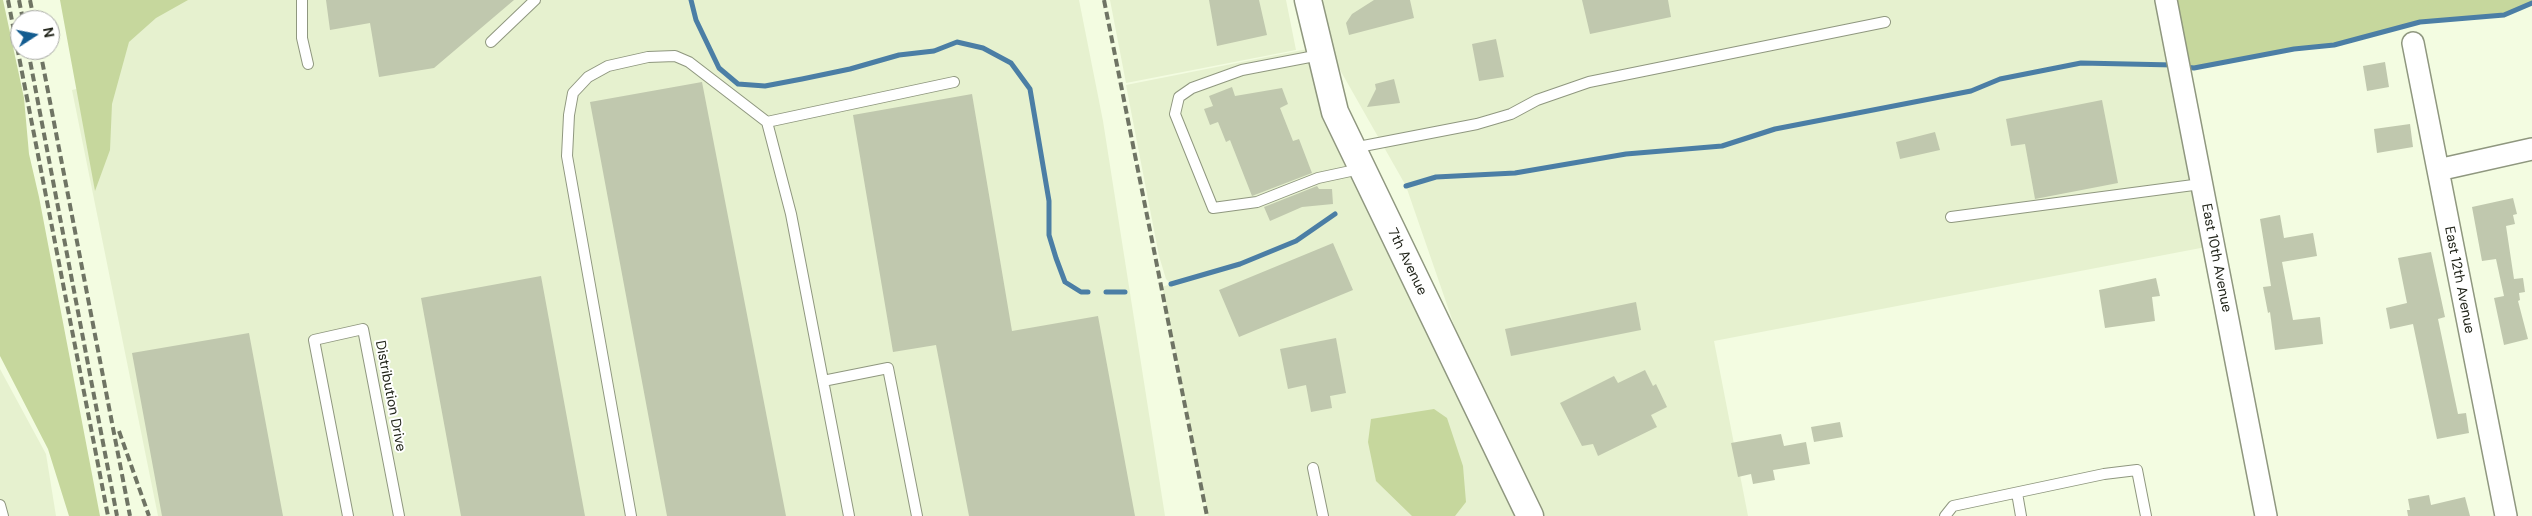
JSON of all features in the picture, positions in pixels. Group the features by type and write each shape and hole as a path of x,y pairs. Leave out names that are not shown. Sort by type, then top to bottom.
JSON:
{"street":[{"name":"7th Avenue","path":"1308,0 1335,112 1530,516"},
{"name":"East 10th Avenue","path":"2166,0 2266,516"},
{"name":"East 12th Avenue","path":"2413,43 2506,516"},
{"path":"2438,170 2532,148"}],"lane":[{"path":"302,0 302,38 308,64"},
{"path":"491,42 534,0"},
{"path":"1321,54 1242,70 1200,85 1179,97 1175,114 1213,208 1257,202 1318,178 1357,158 1511,114 1537,100 1589,82 1885,22"},
{"path":"631,516 567,156 573,93 588,76 608,66 648,57 675,56 697,67 767,122 791,214 849,516"},
{"path":"767,122 954,82"},
{"path":"1951,217 2201,184"},
{"name":"Distribution Drive","path":"348,516 314,340 363,329 399,516"},
{"path":"823,381 888,368 917,516"},
{"path":"1313,468 1323,516"},
{"path":"1945,516 1953,506 2137,470 2146,516"},
{"path":"2017,493 2021,516"},
{"path":"0,505 3,516"}],"shaded area":[{"path":"127,0 1079,0 1103,121 1165,516 158,516 72,90 89,86"},
{"path":"1110,0 1286,0 1296,50 1126,83"},
{"path":"1320,0 2157,0 2206,247 1714,341 1748,516 1531,516 1483,409 1406,186 1331,54"},
{"path":"1317,47 1528,516 1208,516 1162,287 1171,284 1166,279 1159,256 1126,85"},
{"path":"0,369 46,454 56,516 0,516"}],"green space":[{"path":"0,0 3,0 10,33 10,60 16,60 24,98 29,154 39,197 100,516 69,516 48,449 0,356"},
{"path":"60,0 188,0 156,18 129,42 112,104 110,150 95,191"},
{"path":"2170,0 2532,0 2532,3 2504,15 2420,22 2334,45 2294,49 2194,68 2185,67"},
{"path":"1434,409 1447,418 1463,466 1466,502 1455,516 1412,516 1376,481 1368,442 1371,419"}],"building":[{"path":"326,0 514,0 434,68 379,77 370,23 330,30"},
{"path":"1209,0 1259,0 1267,35 1217,46"},
{"path":"1374,0 1410,0 1414,18 1349,35 1346,23 1352,14"},
{"path":"1582,0 1668,0 1671,17 1590,34"},
{"path":"1496,39 1504,77 1479,81 1472,44"},
{"path":"2385,62 2389,87 2367,91 2363,66"},
{"path":"1394,79 1400,103 1367,107 1376,89 1375,84"},
{"path":"702,82 786,516 667,516 590,102"},
{"path":"1232,87 1235,96 1282,88 1288,104 1280,108 1293,141 1299,139 1312,173 1252,196 1230,140 1226,142 1218,122 1210,125 1204,109 1213,106 1209,96"},
{"path":"972,94 1012,331 1098,316 1135,516 969,516 936,345 893,352 853,115"},
{"path":"2102,100 2118,183 2035,199 2025,144 2011,146 2006,119"},
{"path":"2410,124 2413,147 2377,153 2374,129"},
{"path":"1935,132 1940,150 1900,159 1896,142"},
{"path":"1317,186 1319,189 1332,189 1333,204 1302,207 1270,221 1264,207"},
{"path":"2513,198 2517,214 2513,215 2515,224 2506,226 2514,279 2523,278 2525,292 2519,293 2520,300 2518,301 2528,339 2504,345 2494,298 2504,296 2496,259 2482,261 2472,207"},
{"path":"2280,215 2284,238 2313,233 2317,256 2282,262 2293,320 2320,317 2323,344 2275,350 2270,312 2268,313 2263,287 2271,286 2260,219"},
{"path":"1333,243 1353,290 1239,337 1219,290"},
{"path":"2431,252 2445,317 2438,319 2458,414 2466,413 2469,433 2437,439 2413,324 2390,329 2386,308 2407,303 2398,258"},
{"path":"541,276 585,516 461,516 421,298"},
{"path":"2156,278 2160,296 2152,297 2155,321 2105,328 2099,290"},
{"path":"1636,302 1641,330 1511,356 1505,329"},
{"path":"249,333 283,516 162,516 132,353"},
{"path":"1336,338 1346,393 1330,396 1332,408 1311,412 1306,385 1288,389 1280,349"},
{"path":"1645,370 1653,386 1656,384 1667,407 1651,415 1657,427 1598,456 1593,444 1582,446 1560,403 1614,376 1618,383"},
{"path":"1840,422 1843,437 1814,442 1811,427"},
{"path":"1781,434 1784,446 1806,442 1810,464 1773,470 1775,480 1753,484 1751,474 1738,477 1731,443"},
{"path":"2429,495 2431,505 2465,497 2470,516 2408,516 2407,510 2410,510 2408,499"}],"waterway":[{"path":"691,0 696,20 719,68 738,84 765,86 802,79 850,69 899,55 934,51 957,42 983,48 1011,63 1030,89 1049,201 1049,235 1056,258 1065,282 1081,292 1088,292"},
{"path":"2185,67 2194,68 2294,49 2334,45 2420,22 2504,15 2532,3"},
{"path":"1406,186 1436,177 1515,173 1626,154 1722,146 1775,129 1971,91 2000,79 2081,63 2174,65"},
{"path":"1171,284 1240,264 1296,241 1335,214"},
{"path":"1106,292 1125,292"}],"railway":[{"path":"8,0 108,516"},
{"path":"19,0 21,10"},
{"path":"30,0 32,10"},
{"path":"1104,0 1207,516"},
{"path":"30,60 117,516"},
{"path":"42,60 130,516"},
{"path":"119,431 149,516"}]}
